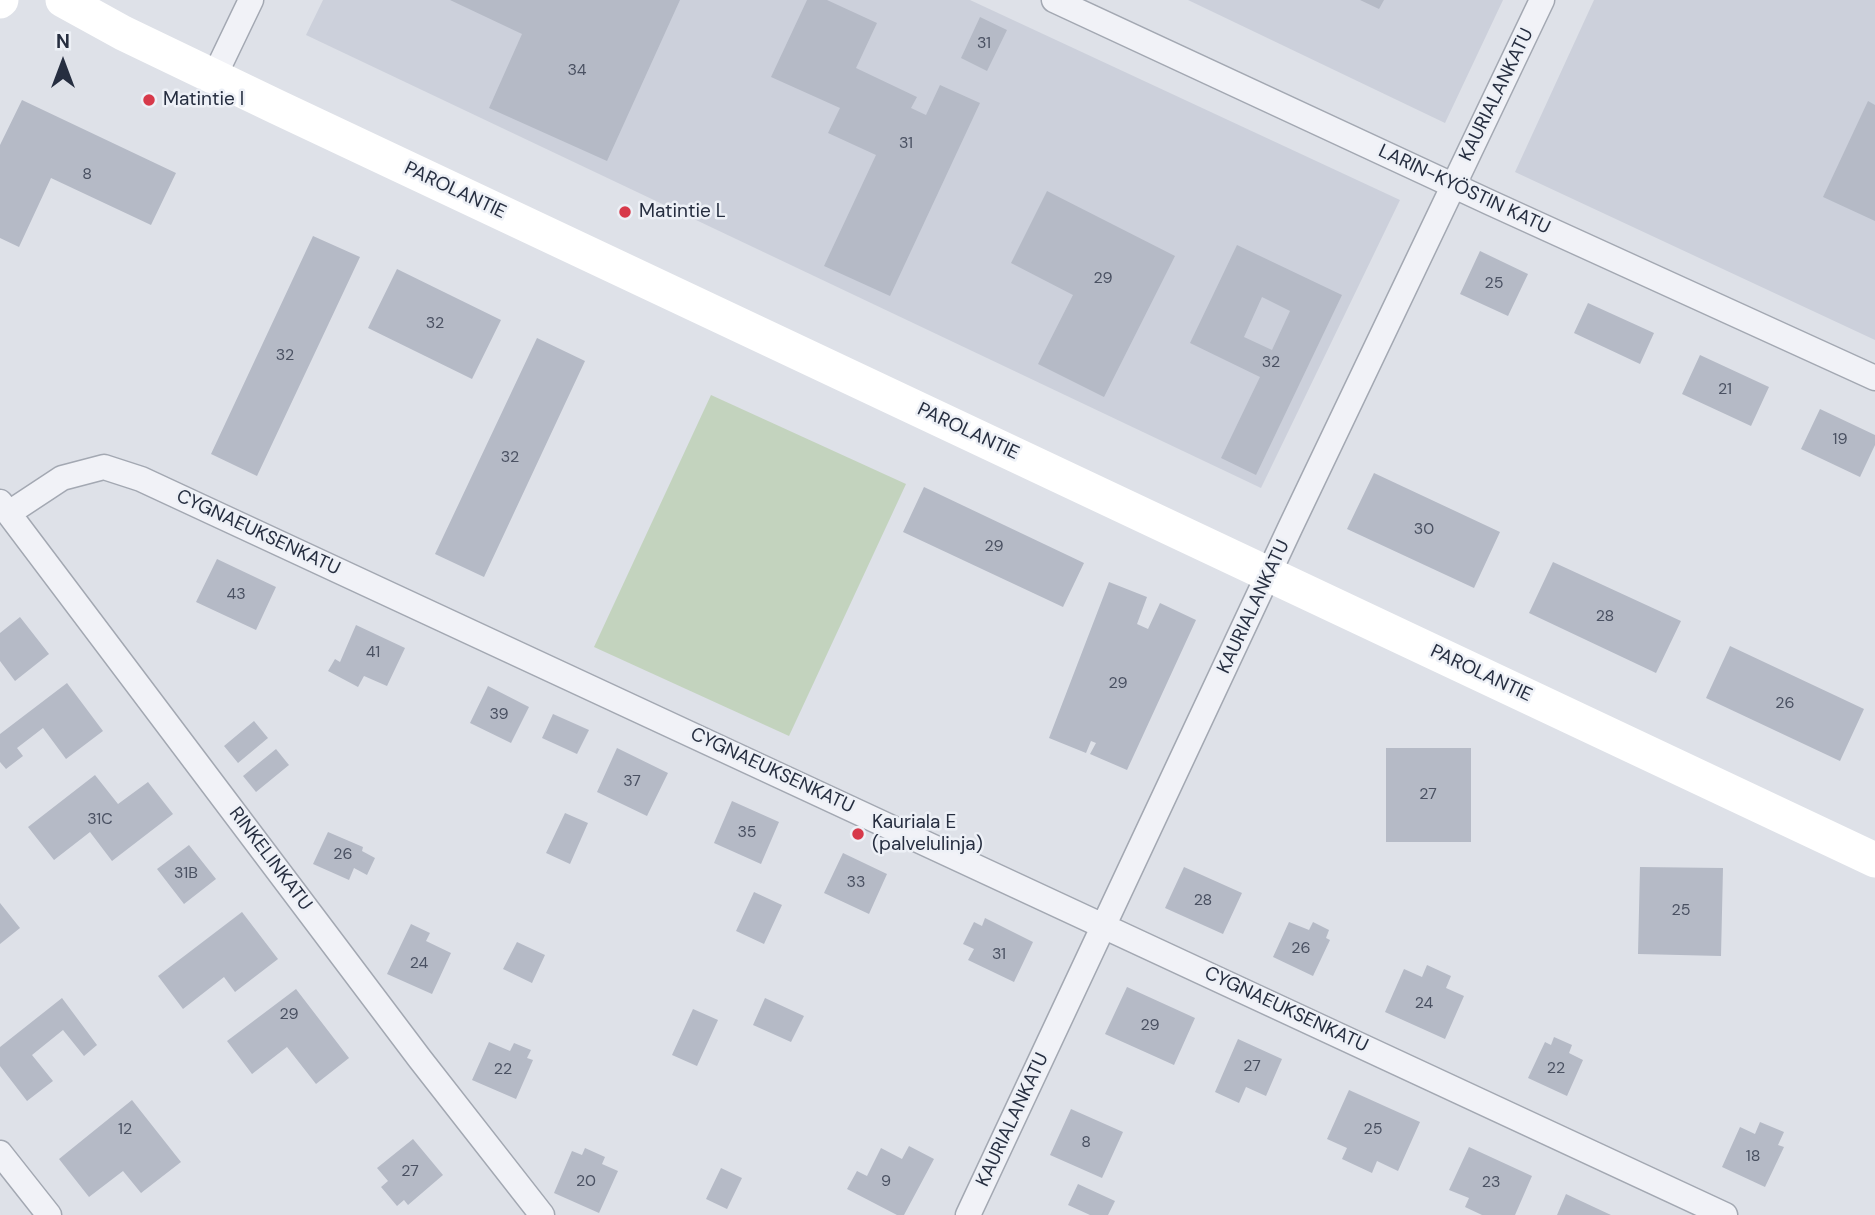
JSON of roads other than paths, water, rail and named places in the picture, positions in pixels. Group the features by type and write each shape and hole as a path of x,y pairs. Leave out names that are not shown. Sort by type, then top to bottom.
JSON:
{"main road":[{"name":"PAROLANTIE","path":"63,0 214,78 1875,860"}],"street":[{"path":"214,78 251,0"},
{"name":"LARIN-KYÖSTIN KATU","path":"1054,0 1875,378"},
{"name":"KAURIALANKATU","path":"968,1215 1542,0"},
{"name":"CYGNAEUKSENKATU","path":"4,507 62,478 104,467 141,479 1725,1215"},
{"name":"RINKELINKATU","path":"4,507 420,1059 542,1215"},
{"path":"0,1153 49,1215"}],"place":[{"name":"Matintie I","path":"149,100"},
{"name":"Matintie L","path":"625,212"},
{"name":"Kauriala E (palvelulinja)","path":"858,834"}]}
